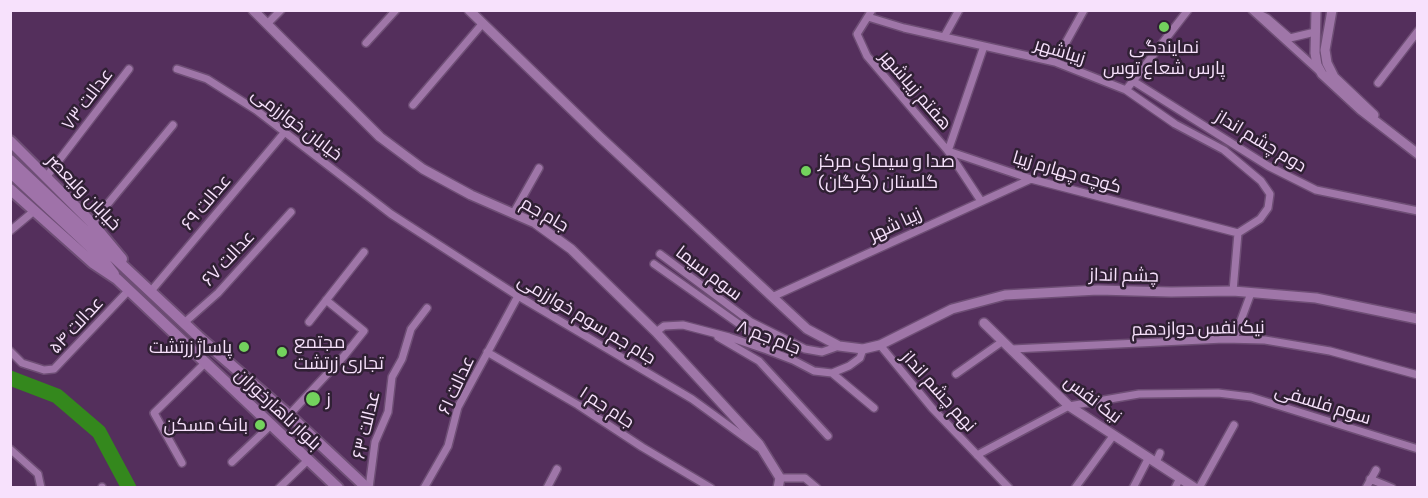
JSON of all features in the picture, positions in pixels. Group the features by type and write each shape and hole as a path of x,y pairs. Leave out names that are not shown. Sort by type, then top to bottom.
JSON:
{"main road":[{"name":"خیابان ولیعصر","path":"10,141 92,224 114,248 129,270"},
{"path":"10,160 129,270"},
{"path":"10,172 101,257 117,279"},
{"path":"10,189 93,263 117,279"},
{"name":"بلوار ناهارخوران","path":"129,270 199,337 289,415 368,488"},
{"name":"بلوار ناهارخوران","path":"117,279 338,488"},
{"path":"189,348 199,337"}],"street":[{"name":"جام جم","path":"253,10 380,137 423,169 471,195 535,223 572,249 656,333 752,436 765,452 779,483"},
{"path":"267,24 280,10"},
{"path":"366,43 396,10"},
{"path":"469,10 600,138 807,329 839,346"},
{"path":"944,37 959,10"},
{"path":"1054,62 1084,10"},
{"path":"1126,90 1188,10"},
{"path":"1316,10 1317,65 1322,74"},
{"path":"1332,10 1325,50 1327,63 1334,77 1366,105 1384,126"},
{"path":"1254,12 1267,18 1290,38 1302,37 1315,32"},
{"path":"1254,12 1361,110 1418,154"},
{"name":"زیباشهر","path":"870,14 944,37 1054,62 1126,90 1175,124 1224,150 1262,181 1270,194 1268,208 1260,219 1238,233"},
{"name":"هفتم زیباشهر","path":"870,14 856,34 867,56 948,151"},
{"path":"413,105 483,23"},
{"path":"1378,83 1418,31"},
{"path":"981,201 948,151 984,46"},
{"name":"عدالت ۷۳","path":"47,176 129,69"},
{"name":"خیابان خوارزمی","path":"177,69 207,79 256,110 391,214"},
{"name":"دوم چشم انداز","path":"1133,81 1268,166 1316,190 1418,211"},
{"path":"92,224 173,125"},
{"name":"عدالت ۶۹","path":"150,291 284,132"},
{"name":"کوچه چهارم زیبا","path":"948,151 1031,179 1238,233"},
{"path":"513,214 539,168"},
{"name":"زیبا شهر","path":"772,297 1031,179"},
{"path":"10,231 34,211"},
{"name":"عدالت ۶۷","path":"184,323 218,293 291,212"},
{"name":"جام جم سوم خوارزمی","path":"391,214 518,296 692,399 765,452"},
{"path":"1233,291 1238,233"},
{"path":"309,322 364,252"},
{"name":"سوم سیما","path":"660,254 751,322 805,349 822,352 839,346"},
{"path":"654,264 746,328 766,350"},
{"name":"عدالت ۵۴","path":"10,351 22,363 44,370 54,369 72,359 129,290"},
{"name":"چشم انداز","path":"839,346 863,349 880,345 952,309 1005,295 1098,290 1233,291 1316,298 1418,319"},
{"path":"1234,339 1251,293"},
{"name":"عدالت ۶۱","path":"424,488 448,446 458,407 518,296"},
{"path":"289,415 364,331 326,300"},
{"name":"عدالت ۶۳","path":"368,488 375,442 388,412 392,377 405,353 411,329 427,308"},
{"name":"نیک نفس","path":"984,323 1069,406 1113,436 1154,458 1197,488"},
{"name":"۸ جام جم","path":"656,333 664,326 683,325 766,350 814,371 832,374"},
{"path":"711,332 759,361 828,436"},
{"name":"نیک نفس دوازدهم","path":"1012,349 1234,339 1265,340 1330,351 1418,375"},
{"path":"956,374 1003,340"},
{"name":"نهم چشم انداز","path":"880,345 932,408 1009,488"},
{"path":"863,349 861,358 832,374 874,408"},
{"name":"۱ جام جم","path":"487,352 710,487"},
{"path":"182,463 154,413 205,363"},
{"name":"سوم فلسفی","path":"977,455 1069,406 1139,394 1218,393 1251,397 1418,449"},
{"path":"232,462 271,425"},
{"path":"1197,488 1234,425"},
{"path":"1075,488 1113,436"},
{"path":"10,449 38,474 41,488"},
{"path":"1132,488 1154,458"},
{"path":"279,488 308,460"},
{"path":"547,488 557,469"},
{"path":"1366,488 1376,470"},
{"path":"779,483 805,478 818,488"},
{"path":"1175,488 1180,478"},
{"path":"1370,479 1392,488"}],"waterway":[{"path":"10,378 57,396 99,432 129,488"}],"place":[{"name":"نمایندگی پارس شعاع توس","path":"1164,27"},
{"name":"صدا و سیمای مرکز گلستان (گرگان)","path":"806,171"},
{"name":"پاساژ زرتشت","path":"244,347"},
{"name":"مجتمع تجاری زرتشت","path":"282,352"},
{"name":"ز","path":"313,399"},
{"name":"بانک مسکن","path":"260,425"}]}
